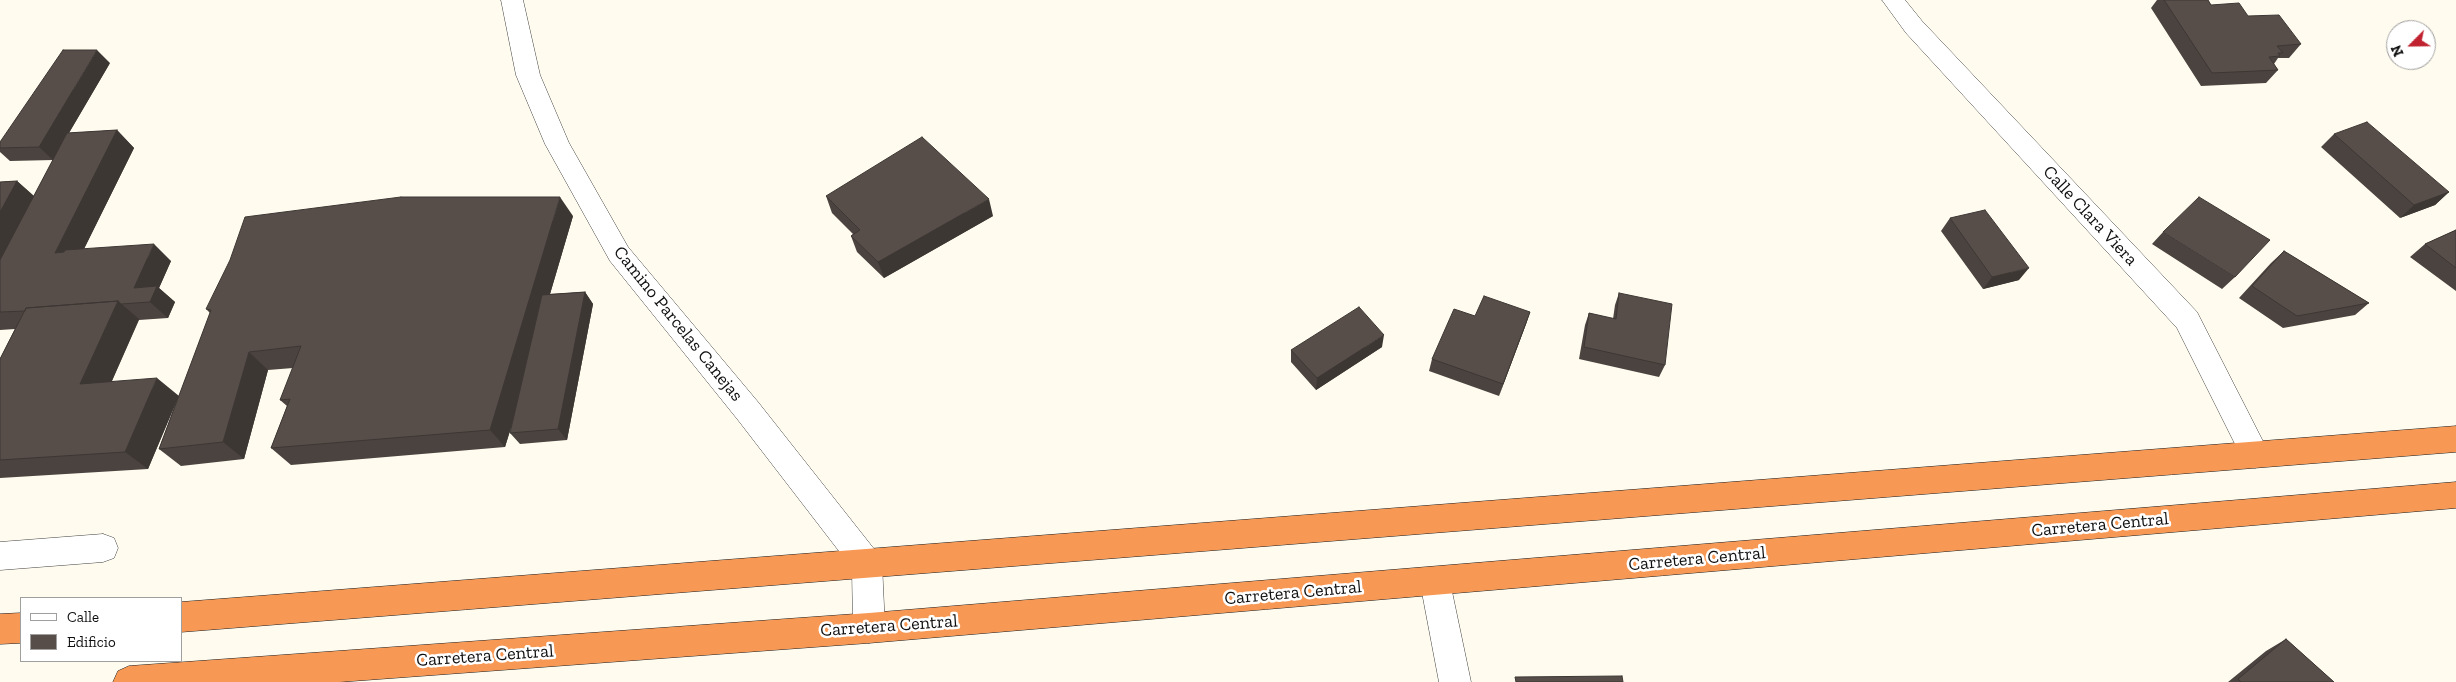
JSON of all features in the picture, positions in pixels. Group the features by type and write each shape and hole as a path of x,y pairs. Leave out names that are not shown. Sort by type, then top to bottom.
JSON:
{"highway":[{"path":"182,617 2456,439"},
{"name":"Carretera Central","path":"129,682 870,628 2456,495"},
{"path":"0,629 20,628"}],"street":[{"name":"Camino Parcelas Canejas","path":"512,0 528,75 557,144 619,254 748,411 868,564"},
{"name":"Calle Clara Viera","path":"1893,0 1914,27 2187,320 2255,455"},
{"path":"0,556 103,548"},
{"path":"868,564 870,628"},
{"path":"1434,582 1455,682"}],"building":[{"path":"2164,0 2208,0 2211,5 2239,3 2248,16 2279,15 2301,44 2277,46 2283,53 2278,53 2280,56 2269,57 2278,70 2212,73"},
{"path":"63,50 97,50 39,147 0,148 0,142"},
{"path":"2367,122 2449,192 2414,205 2334,134"},
{"path":"117,130 55,253 64,252 65,250 154,244 134,288 157,286 150,302 121,304 118,301 26,308 25,311 0,312 0,260 67,133"},
{"path":"922,137 989,199 878,262 851,236 860,230 826,196"},
{"path":"17,181 0,212 0,182"},
{"path":"401,197 560,197 490,430 271,448 290,399 280,400 301,346 249,352 223,442 159,449 211,310 206,309 230,260 245,217"},
{"path":"2199,197 2270,240 2235,277 2163,232"},
{"path":"1985,210 2029,268 1992,277 1950,218"},
{"path":"2456,230 2456,268 2425,244"},
{"path":"2284,251 2369,303 2297,316 2252,286"},
{"path":"585,292 558,429 510,433 542,295"},
{"path":"1619,293 1672,304 1665,365 1584,347 1589,313 1616,319"},
{"path":"1484,296 1530,312 1503,384 1432,359 1454,309 1475,316"},
{"path":"118,301 80,384 157,378 125,452 0,460 0,359 26,308"},
{"path":"1359,307 1384,335 1317,378 1291,350"},
{"path":"2286,639 2334,682 2241,682 2238,679"},
{"path":"1622,676 1623,682 1516,682 1515,677"}]}
